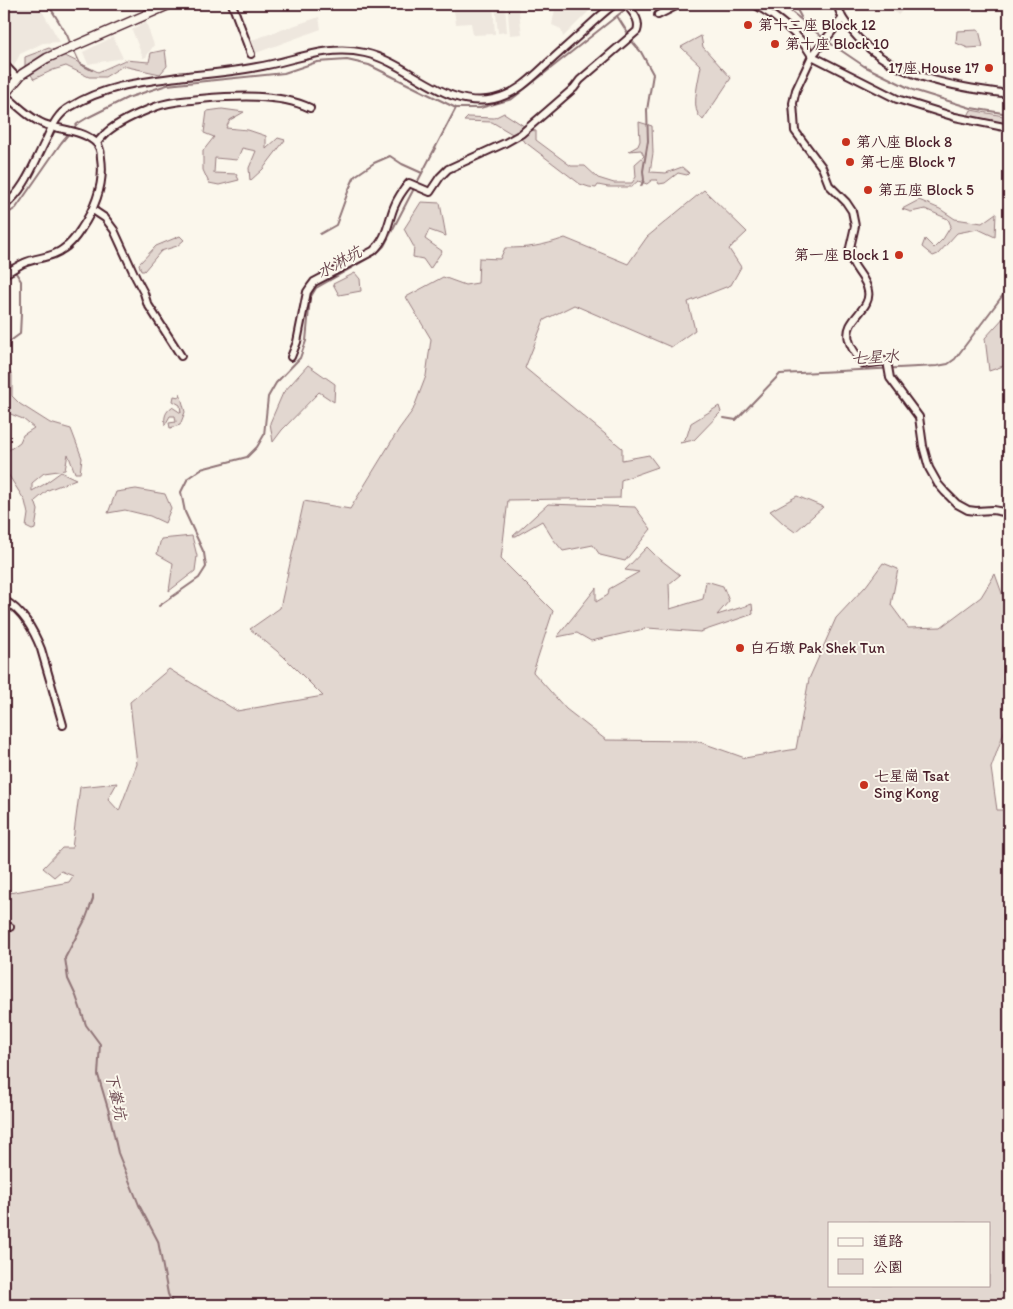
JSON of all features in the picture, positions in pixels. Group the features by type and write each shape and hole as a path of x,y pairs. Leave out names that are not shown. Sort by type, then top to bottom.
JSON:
{"main road":[{"path":"4,95 33,66 54,54 171,4"}],"street":[{"path":"232,4 251,54"},
{"path":"4,206 19,191 52,126 62,112 79,101 120,86 137,82 238,71 326,51 354,51 378,57 394,64 456,98 486,100 506,95 525,84 615,4"},
{"path":"291,357 307,292 314,282 378,247 384,237 398,197 410,183 430,192 448,169 507,142 520,134 574,88 580,80 637,31 639,22 626,4"},
{"path":"658,16 680,4"},
{"path":"754,4 771,14 798,37 807,46 812,56 897,99 955,118 1009,128"},
{"path":"838,4 842,19 855,35 870,50 893,64 928,79 956,86 1009,94"},
{"path":"842,19 812,56 794,93 793,103 795,131 822,166 829,185 850,206 854,216 855,226 848,252 852,264 867,285 869,293 866,302 848,329 850,342 863,364 887,361 890,378 919,417 929,468 945,492 957,504 968,510 993,510 1009,513"},
{"path":"4,64 18,79"},
{"path":"4,95 39,122 89,137 97,143 100,151 102,173 101,188 93,210 72,242 64,249 51,255 28,261 4,274"},
{"path":"97,143 108,132 123,122 156,107 178,102 232,96 255,97 289,100 310,108"},
{"path":"93,210 105,218 114,230 143,289 147,303 180,356"},
{"path":"4,600 19,611 37,638 63,725"}],"shaded area":[{"path":"4,4 38,4 60,42 43,43 20,54 14,66 5,53"},
{"path":"453,4 493,4 495,34 473,35 471,23 456,24"},
{"path":"495,4 505,4 507,32 498,33"},
{"path":"507,4 518,4 522,34 510,35"},
{"path":"556,4 596,4 563,37 561,29 552,25"},
{"path":"886,4 907,4 907,6 898,15"},
{"path":"319,17 321,29 256,53 252,40"},
{"path":"146,22 154,45 146,57 143,58 132,30"},
{"path":"113,37 123,58 88,64 83,52"}],"green space":[{"path":"979,30 983,47 968,48 956,43 957,31"},
{"path":"701,36 703,47 731,78 703,120 696,110 696,91 701,66 681,47"},
{"path":"49,48 98,72 125,60 149,62 151,53 165,50 167,66 160,74 123,66 105,77 89,77 66,66 34,79 25,67 25,57"},
{"path":"222,109 244,112 230,120 226,128 248,130 266,136 266,149 278,138 285,140 263,169 250,181 249,168 256,151 242,148 237,160 215,158 214,173 236,174 239,180 219,185 209,183 203,170 203,151 214,137 204,133 207,111"},
{"path":"971,110 1009,117 1009,124 968,116"},
{"path":"504,113 530,130 536,131 536,140 571,166 585,166 598,178 614,183 632,183 636,177 635,164 644,156 641,150 629,151 638,146 640,141 639,122 652,126 653,153 650,172 666,173 682,167 689,173 687,175 678,173 665,183 659,184 657,180 652,180 647,184 638,181 631,187 598,185 596,188 589,187 580,184 521,139 520,134 514,135 492,122 464,121 468,117 494,118"},
{"path":"704,190 747,232 729,249 741,267 731,285 688,302 695,330 671,347 574,305 544,320 525,368 622,448 622,460 649,455 658,467 621,480 620,498 508,500 501,559 553,611 533,672 566,709 606,740 697,741 745,758 796,749 809,679 836,618 866,586 883,563 898,569 891,605 908,628 941,627 981,597 995,574 1009,610 1009,718 991,768 997,810 1009,810 1009,1305 4,1305 4,894 69,882 73,876 61,871 54,877 43,868 62,848 72,848 80,787 117,783 108,799 119,811 137,764 130,702 169,669 237,711 323,696 283,656 250,629 280,608 304,501 350,509 399,429 413,410 426,376 431,339 406,297 443,277 465,285 478,283 479,258 500,259 505,248 535,246 565,238 628,264 647,237"},
{"path":"919,200 940,209 955,219 982,223 996,213 995,237 978,229 957,233 938,254 933,256 922,247 925,239 934,248 943,239 951,226 948,219 925,209 911,212 902,209"},
{"path":"421,202 440,203 446,236 429,230 425,239 442,251 430,269 423,259 413,257 414,247 404,229"},
{"path":"180,236 184,240 177,246 161,251 144,271 141,271 139,264 156,246"},
{"path":"355,273 360,279 361,291 339,295 333,284"},
{"path":"1006,315 1009,315 1009,326 1007,328 1009,330 1009,364 989,371 985,338"},
{"path":"6,364 12,375 12,396 20,404 50,423 71,429 82,458 80,473 75,473 68,454 65,470 44,473 32,483 32,491 61,472 76,479 48,490 35,501 38,510 35,529 32,530 26,527 28,514 25,501 4,468 4,450 5,453 20,442 23,435 34,428 23,419 8,413 4,404 6,392 4,388 4,366"},
{"path":"308,365 335,384 334,402 319,392 282,430 273,442 270,423 283,393"},
{"path":"180,393 185,412 180,425 170,428 169,423 176,422 175,416 170,416 165,425 165,415 172,407 181,413 180,405 173,401 174,396 179,397"},
{"path":"719,406 721,412 694,440 680,443 687,436 691,423"},
{"path":"136,489 165,494 171,508 165,523 150,516 125,510 108,513 116,492"},
{"path":"797,496 823,507 795,532 770,511"},
{"path":"548,504 635,507 651,529 625,561 600,555 593,545 563,551 542,521 513,536"},
{"path":"192,536 197,556 195,571 169,591 173,563 157,554 161,539"},
{"path":"647,547 680,575 669,584 670,609 703,599 706,581 723,586 729,601 717,615 752,604 753,614 700,632 648,628 591,641 577,633 557,637 596,588 596,602 608,595 609,589 639,572 625,570"}],"waterway":[{"path":"48,4 71,45"},
{"path":"73,129 87,118 127,98 167,85 284,73 317,62 347,60 369,65 456,108 480,108 512,99 632,4"},
{"path":"782,4 827,41 864,66 913,90 971,108 1009,114"},
{"path":"794,4 801,17"},
{"path":"617,16 629,35"},
{"path":"631,40 641,52 653,74 647,110 648,141 643,171 644,180 641,186"},
{"path":"73,49 80,64 92,70"},
{"name":"水淋坑","path":"159,606 199,578 206,567 204,553 185,512 181,492 188,478 201,469 247,457 257,447 264,435 268,397 276,383 300,358 306,341 310,298 316,288 376,254 384,246 456,108"},
{"path":"4,216 16,208 70,132"},
{"path":"320,234 336,225 355,176 374,163 390,156 422,173"},
{"path":"4,254 21,281 20,334 9,342 4,340"},
{"name":"七星水","path":"724,418 736,420 780,374 948,364 955,359 1009,287"},
{"name":"下輋坑","path":"93,895 86,918 65,958 68,979 86,1025 100,1044 98,1075 118,1153 139,1205 158,1241 168,1294 173,1305"}],"place":[{"name":"第十二座 Block 12","path":"748,25"},
{"name":"第十座 Block 10","path":"775,44"},
{"name":"17座 House 17","path":"989,68"},
{"name":"第八座 Block 8","path":"846,142"},
{"name":"第七座 Block 7","path":"850,162"},
{"name":"第五座 Block 5","path":"868,190"},
{"name":"第一座 Block 1","path":"899,255"},
{"name":"白石墩 Pak Shek Tun","path":"740,648"},
{"name":"七星崗 Tsat Sing Kong","path":"864,785"}]}
